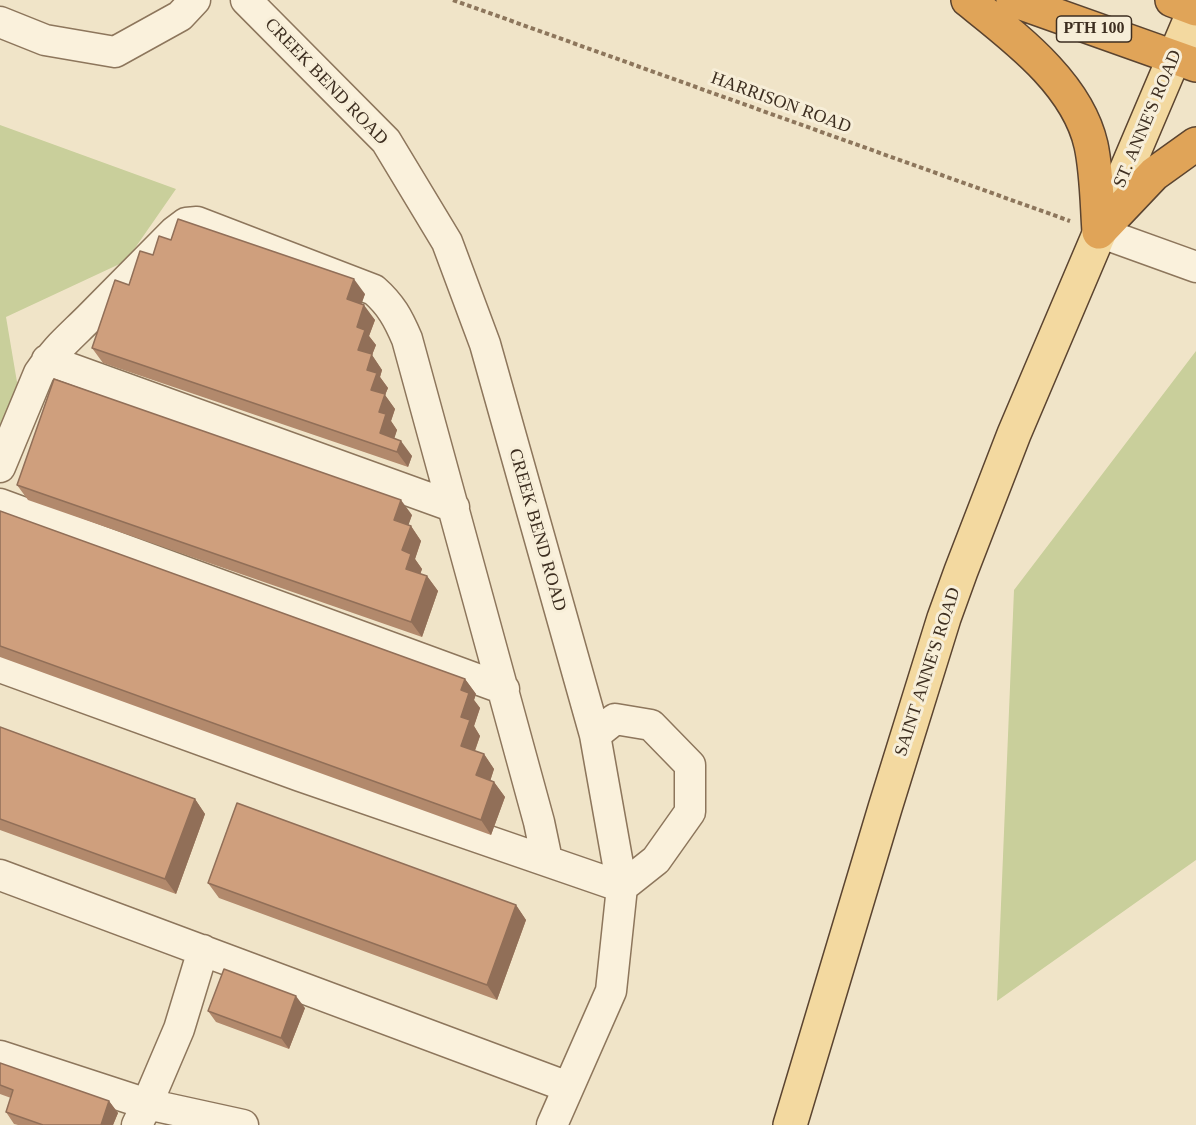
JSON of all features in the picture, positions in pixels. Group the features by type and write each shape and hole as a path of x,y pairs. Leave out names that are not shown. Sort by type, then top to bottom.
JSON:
{"highway":[{"path":"968,0 1025,47 1047,69 1075,105 1090,144 1099,231"},
{"name":"PTH 100","path":"1013,0 1185,61"},
{"path":"1099,231 1154,174 1196,144"}],"main road":[{"name":"ST. ANNE'S ROAD","path":"1099,231 1144,131 1185,61 1190,6"},
{"name":"SAINT ANNE'S ROAD","path":"790,1125 889,797 958,580 1014,434 1099,231"}],"street":[{"path":"0,22 45,40 115,52 180,16 195,0"},
{"name":"CREEK BEND ROAD","path":"246,0 386,141 447,242 484,344 595,735 622,887 611,991 552,1125"},
{"path":"0,467 39,373 47,360 174,232 186,224 197,222 374,290 396,314 407,339 504,689 547,860"},
{"path":"1099,231 1196,267"},
{"path":"47,360 454,507"},
{"path":"0,504 504,689"},
{"path":"0,667 300,776 622,887 656,860 690,812 690,765 651,724 615,720 595,735"},
{"path":"0,875 568,1087"},
{"path":"142,1115 180,1029 203,950"},
{"path":"0,1056 142,1115 243,1125"}],"path":[{"name":"HARRISON ROAD","path":"453,0 1099,231"}],"green space":[{"path":"0,125 176,189 126,261 6,317 18,388 0,425"},
{"path":"1196,351 1196,860 997,1001 1014,590"}],"building":[{"path":"178,219 354,279 347,299 364,305 357,327 365,330 358,350 372,354 367,370 377,373 371,390 385,394 379,412 386,414 380,433 401,441 397,452 92,348 115,280 129,285 140,251 153,255 159,236 171,240"},
{"path":"54,379 401,500 394,520 411,526 402,550 411,554 406,569 427,576 411,622 17,485"},
{"path":"0,511 465,679 461,690 469,693 461,717 470,720 461,746 484,754 476,775 494,782 481,820 0,646"},
{"path":"0,727 195,799 165,879 0,819"},
{"path":"237,803 516,905 487,985 208,883"},
{"path":"224,969 296,996 281,1038 208,1011"},
{"path":"0,1063 109,1101 101,1125 43,1125 6,1112 13,1090 0,1085"}]}
